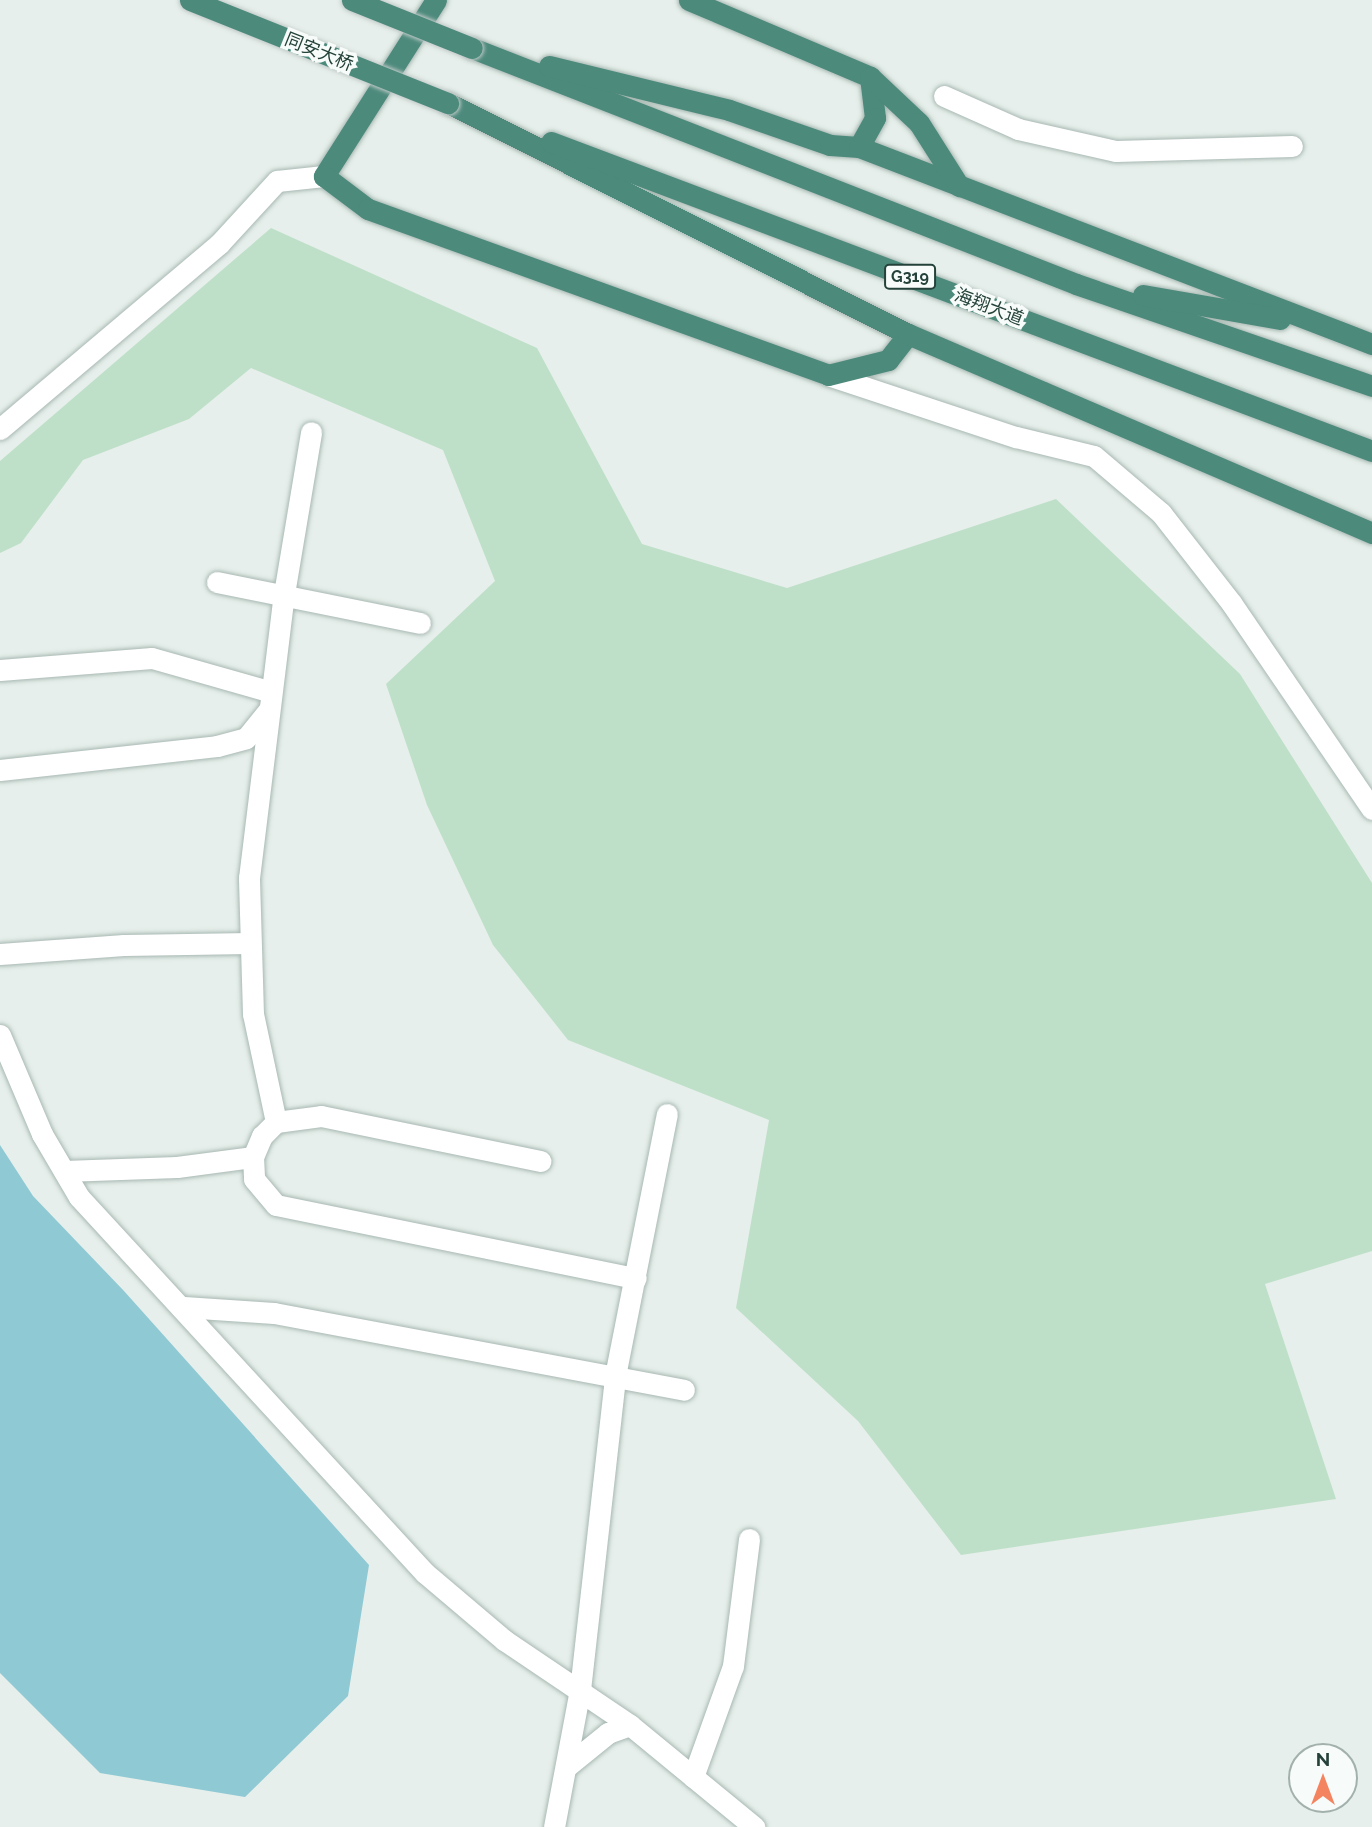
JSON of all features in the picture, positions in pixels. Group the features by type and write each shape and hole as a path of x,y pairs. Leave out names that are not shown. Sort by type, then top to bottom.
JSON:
{"highway":[{"name":"同安大桥","path":"190,0 448,103"},
{"path":"352,0 1076,284 1372,386"},
{"path":"436,0 324,176 368,209 828,375 888,360 908,334"},
{"path":"689,0 870,77 919,124 959,186"},
{"path":"472,48 729,110 830,145 859,147 1372,344"},
{"path":"859,147 875,118 870,77"},
{"path":"448,103 908,334 1372,533"},
{"name":"海翔大道","path":"448,103 1372,451"},
{"path":"1076,284 1372,336"}],"street":[{"path":"944,96 1018,129 1116,152 1292,146"},
{"path":"0,429 219,244 277,181 324,176"},
{"path":"828,375 1003,433 1094,456 1161,513 1232,604 1372,809"},
{"path":"276,1122 253,1014 249,878 284,594 311,432"},
{"path":"217,582 420,623"},
{"path":"0,670 152,658 270,701"},
{"path":"0,770 217,746 246,738 270,701"},
{"path":"217,746 238,751 261,772"},
{"path":"0,954 124,945 250,943"},
{"path":"0,1035 13,1074 79,1197 184,1307 425,1573 504,1640 630,1725 754,1827"},
{"path":"554,1827 580,1690 615,1376 667,1114"},
{"path":"540,1161 321,1116 276,1122 262,1136 253,1157 254,1179 276,1205 636,1278"},
{"path":"64,1171 177,1167 253,1157"},
{"path":"184,1307 274,1313 684,1390"},
{"path":"693,1777 733,1666 749,1539"},
{"path":"566,1767 608,1732 630,1725"}],"green space":[{"path":"271,228 537,348 642,544 787,588 1056,499 1240,674 1372,883 1372,1251 1265,1284 1336,1499 961,1555 858,1421 736,1308 769,1120 568,1040 493,945 427,805 386,684 495,581 443,450 251,368 189,419 83,460 21,543 0,553 0,461"}],"water":[{"path":"0,1145 33,1196 124,1291 369,1565 348,1696 245,1797 100,1773 0,1673"}]}
